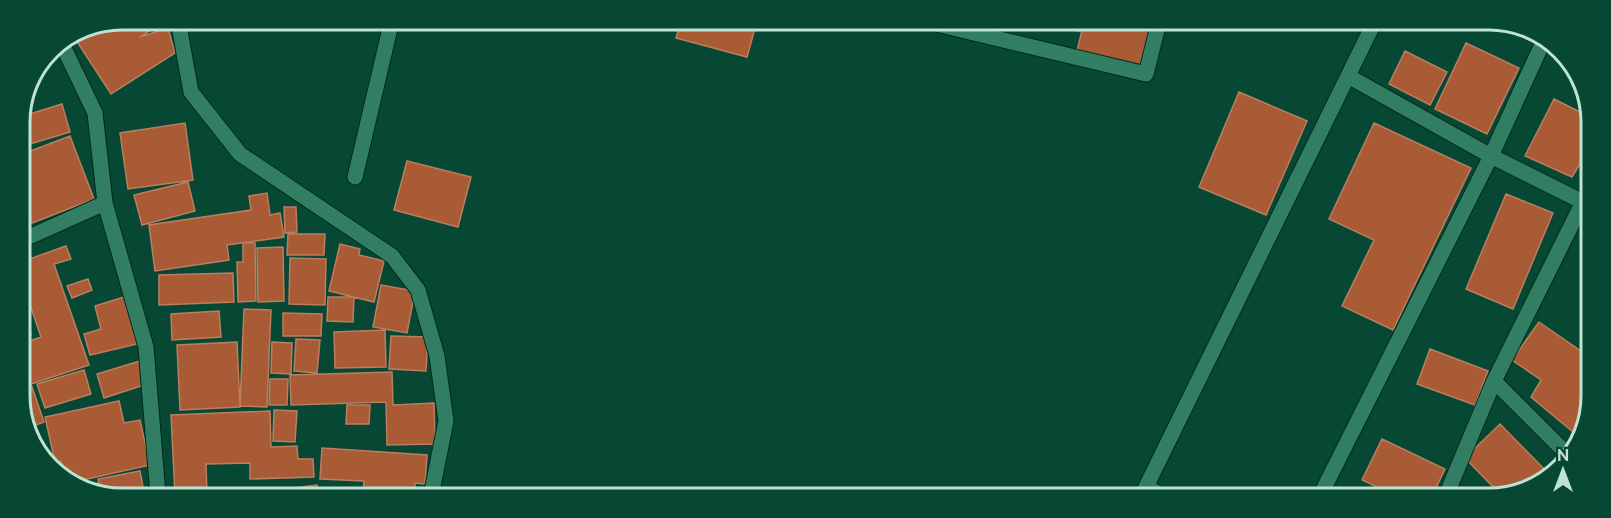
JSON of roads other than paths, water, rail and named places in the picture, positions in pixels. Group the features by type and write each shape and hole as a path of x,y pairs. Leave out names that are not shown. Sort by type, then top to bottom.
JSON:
{"street":[{"path":"180,30 191,92 240,154 392,256 418,290 436,356 446,421 433,488"},
{"path":"355,177 390,30"},
{"path":"986,30 1146,74 1157,30"},
{"path":"1146,488 1371,30"},
{"path":"1324,488 1491,156 1541,46"},
{"path":"65,50 95,114 105,203 146,347 157,488"},
{"path":"1348,76 1491,156 1581,194"},
{"path":"30,237 105,203"},
{"path":"1449,488 1494,381 1581,206"},
{"path":"1494,381 1553,440"}]}
